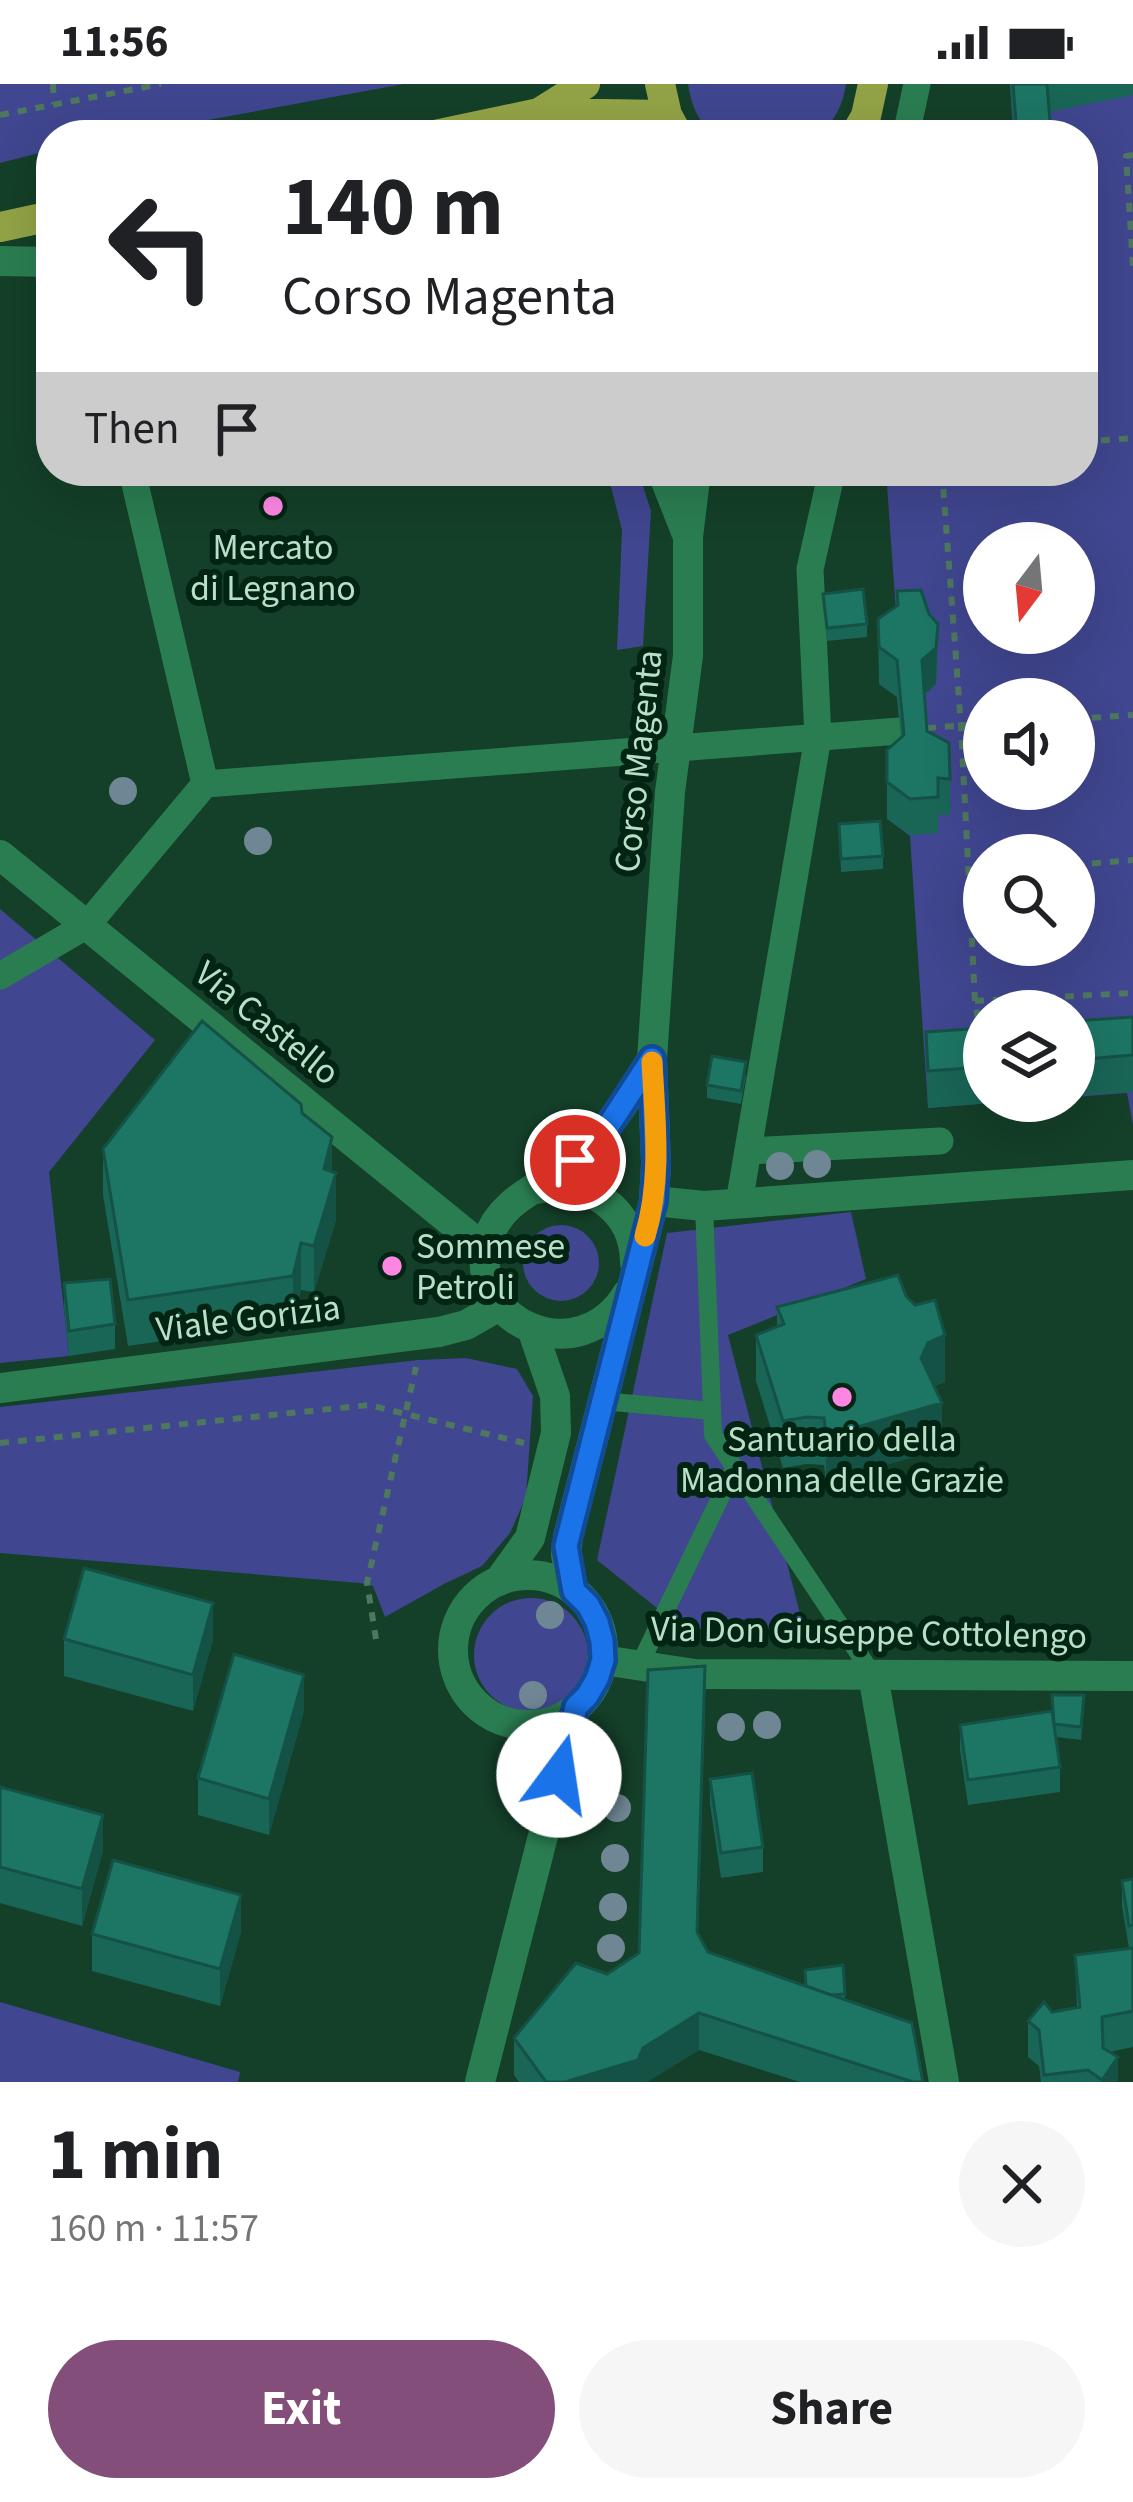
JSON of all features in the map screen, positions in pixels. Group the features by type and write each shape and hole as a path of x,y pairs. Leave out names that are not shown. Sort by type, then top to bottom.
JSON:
{"main road":[{"path":"539,113 585,84"},
{"path":"660,84 671,120"},
{"path":"864,120 875,86"},
{"path":"506,120 539,113 617,120"},
{"path":"0,227 36,219"}],"street":[{"path":"909,120 917,84"},
{"path":"0,261 36,262"},
{"path":"135,486 205,784"},
{"path":"668,486 688,537"},
{"name":"Corso Magenta","path":"603,1660 597,1622 574,1591 566,1546 654,1201 652,1059 670,792 688,656 688,537 694,486"},
{"path":"739,1203 818,737 810,569 829,486"},
{"path":"0,976 87,925 205,784 912,729"},
{"name":"Via Castello","path":"0,855 486,1250"},
{"name":"Corso Magenta","path":"486,1250 501,1214 575,1160 607,1128 652,1059"},
{"path":"748,1151 940,1141"},
{"path":"654,1201 704,1206 1133,1175"},
{"name":"Corso Magenta","path":"532,1190 570,1186 606,1200 630,1231 635,1250 632,1279"},
{"path":"486,1250 491,1288 501,1305 514,1319 550,1334 570,1334 606,1320 632,1279"},
{"name":"Viale Gorizia","path":"0,1388 453,1330 501,1305"},
{"path":"499,1581 530,1538 554,1449 554,1396 532,1329"},
{"path":"574,1591 538,1576 499,1581 482,1591 468,1604 453,1640 459,1679 482,1709 518,1725 538,1725 576,1707 597,1679 603,1660"},
{"name":"Via Don Giuseppe Cottolengo","path":"603,1660 695,1674 1133,1676"},
{"path":"873,1675 944,2082"},
{"path":"480,2082 576,1707"}],"lane":[{"path":"704,1206 712,1435 873,1675"},
{"path":"602,1401 712,1411"},
{"path":"639,1666 734,1469"}],"path":[{"path":"53,84 54,104"},
{"path":"0,115 160,84"},
{"path":"1133,155 1126,156 1133,266"},
{"path":"1098,441 1133,438"},
{"path":"943,486 967,834"},
{"path":"1095,717 1133,715"},
{"path":"912,729 961,726"},
{"path":"1095,863 1133,860"},
{"path":"1095,995 1133,993"},
{"path":"376,1640 367,1583 418,1355 416,1335"},
{"path":"0,1443 369,1406 554,1449"}],"shaded area":[{"path":"0,84 404,84 208,120 36,120 36,154 0,163"},
{"path":"688,84 846,84 833,120 701,120"},
{"path":"1010,84 1133,84 1133,1125 1127,1093 1095,1095 1095,990 963,990 963,1105 928,1108 910,836 887,819 887,787 904,772 897,697 879,684 898,641 887,486 1098,486 1098,120 1012,120"},
{"path":"611,486 643,486 651,511 643,646 617,650 622,530"},
{"path":"0,909 155,1040 49,1172 69,1356 0,1363"},
{"path":"851,1212 866,1279 728,1335 804,1629 683,1629 597,1560 667,1233"},
{"path":"561,1225 576,1227 588,1236 597,1248 597,1278 588,1290 576,1299 561,1301 546,1299 534,1290 525,1278 523,1263 525,1248 534,1236 546,1227"},
{"path":"466,1358 517,1369 533,1396 526,1497 510,1533 482,1566 385,1617 373,1586 360,1583 0,1553 0,1407"},
{"path":"531,1598 563,1607 579,1623 588,1655 579,1687 563,1703 531,1712 499,1703 483,1687 474,1655 483,1623 499,1607"},
{"path":"0,2002 240,2072 238,2082 0,2082"}],"building":[{"path":"1013,84 1047,84 1050,120 1016,120"},
{"path":"863,589 867,624 827,628 823,594"},
{"path":"921,590 938,624 936,648 922,660 927,731 949,743 950,779 938,778 938,797 910,799 887,782 887,750 904,735 897,660 879,647 878,619 898,605 897,591"},
{"path":"880,821 883,856 841,859 839,824"},
{"path":"1133,1017 1133,1055 1095,1058 1095,1020"},
{"path":"202,1021 301,1104 302,1113 332,1137 324,1169 336,1173 314,1246 301,1243 293,1276 128,1300 103,1149"},
{"path":"963,1029 963,1068 928,1071 926,1032"},
{"path":"712,1056 746,1062 741,1091 707,1085"},
{"path":"898,1275 915,1305 935,1300 945,1335 928,1343 921,1358 942,1403 826,1436 824,1418 783,1421 756,1335 784,1324 777,1307"},
{"path":"110,1279 115,1324 69,1331 64,1283"},
{"path":"84,1568 213,1603 193,1675 64,1639"},
{"path":"234,1654 304,1675 269,1799 198,1778"},
{"path":"705,1666 697,1932 708,1952 912,2023 923,2082 699,2013 643,2048 638,2060 565,2082 546,2082 514,2038 576,1963 607,1974 639,1953 648,1670"},
{"path":"1052,1695 1084,1695 1081,1727 1054,1724"},
{"path":"1052,1711 1060,1767 968,1780 960,1725"},
{"path":"752,1773 763,1847 721,1853 710,1779"},
{"path":"0,1787 103,1815 82,1889 0,1867"},
{"path":"113,1860 241,1895 220,1969 92,1934"},
{"path":"1133,1879 1133,1925 1129,1926 1122,1881"},
{"path":"1133,1948 1133,2011 1102,2017 1103,2048 1118,2057 1102,2080 1088,2070 1044,2075 1039,2030 1028,2021 1044,2002 1052,2012 1080,2007 1075,1955"},
{"path":"843,1965 845,1994 831,1995 806,1986 805,1970"}],"slow traffic":[{"path":"645,1236 654,1201 656,1163 652,1062"}],"place":[{"name":"Mercato di Legnano","path":"273,506"},
{"name":"Sommese Petroli","path":"392,1266"},
{"name":"Santuario della Madonna delle Grazie","path":"842,1397"}],"route":[{"path":"559,1775 576,1707 597,1679 603,1660 597,1622 574,1591 566,1546 654,1201 652,1059 607,1128 575,1160"}]}
